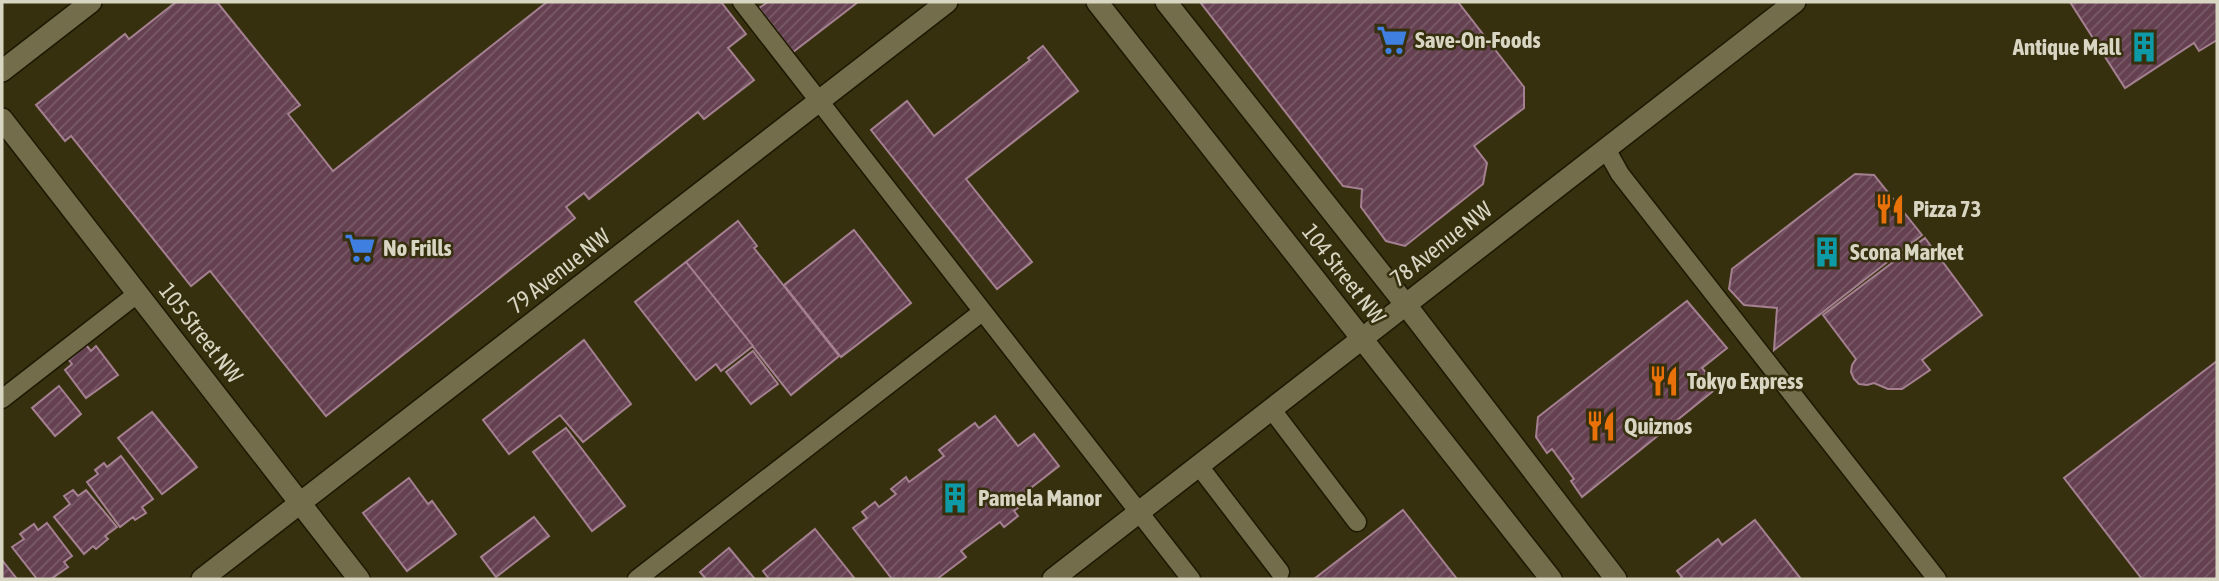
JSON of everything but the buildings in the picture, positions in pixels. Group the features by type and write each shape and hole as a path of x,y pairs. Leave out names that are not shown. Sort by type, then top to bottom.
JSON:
{"street":[{"path":"2,71 90,2"},
{"name":"79 Avenue NW","path":"202,579 947,2"},
{"name":"104 Street NW","path":"1097,2 1551,579"},
{"name":"104 Street NW","path":"1166,2 1406,305 1616,579"},
{"name":"78 Avenue NW","path":"1053,579 1796,2"},
{"name":"105 Street NW","path":"2,119 359,579"}],"lane":[{"path":"743,2 1191,579"},
{"path":"1606,149 1620,174 1927,576"},
{"path":"2,399 137,294"},
{"path":"637,579 982,312"},
{"path":"1272,410 1357,522"},
{"path":"1199,466 1280,572"}],"place":[{"name":"Save-On-Foods","path":"1392,40"},
{"name":"Antique Mall","path":"2144,47"},
{"name":"Pizza 73","path":"1890,209"},
{"name":"No Frills","path":"360,248"},
{"name":"Scona Market","path":"1827,252"},
{"name":"Tokyo Express","path":"1664,381"},
{"name":"Quiznos","path":"1601,426"},
{"name":"Pamela Manor","path":"955,498"}]}
